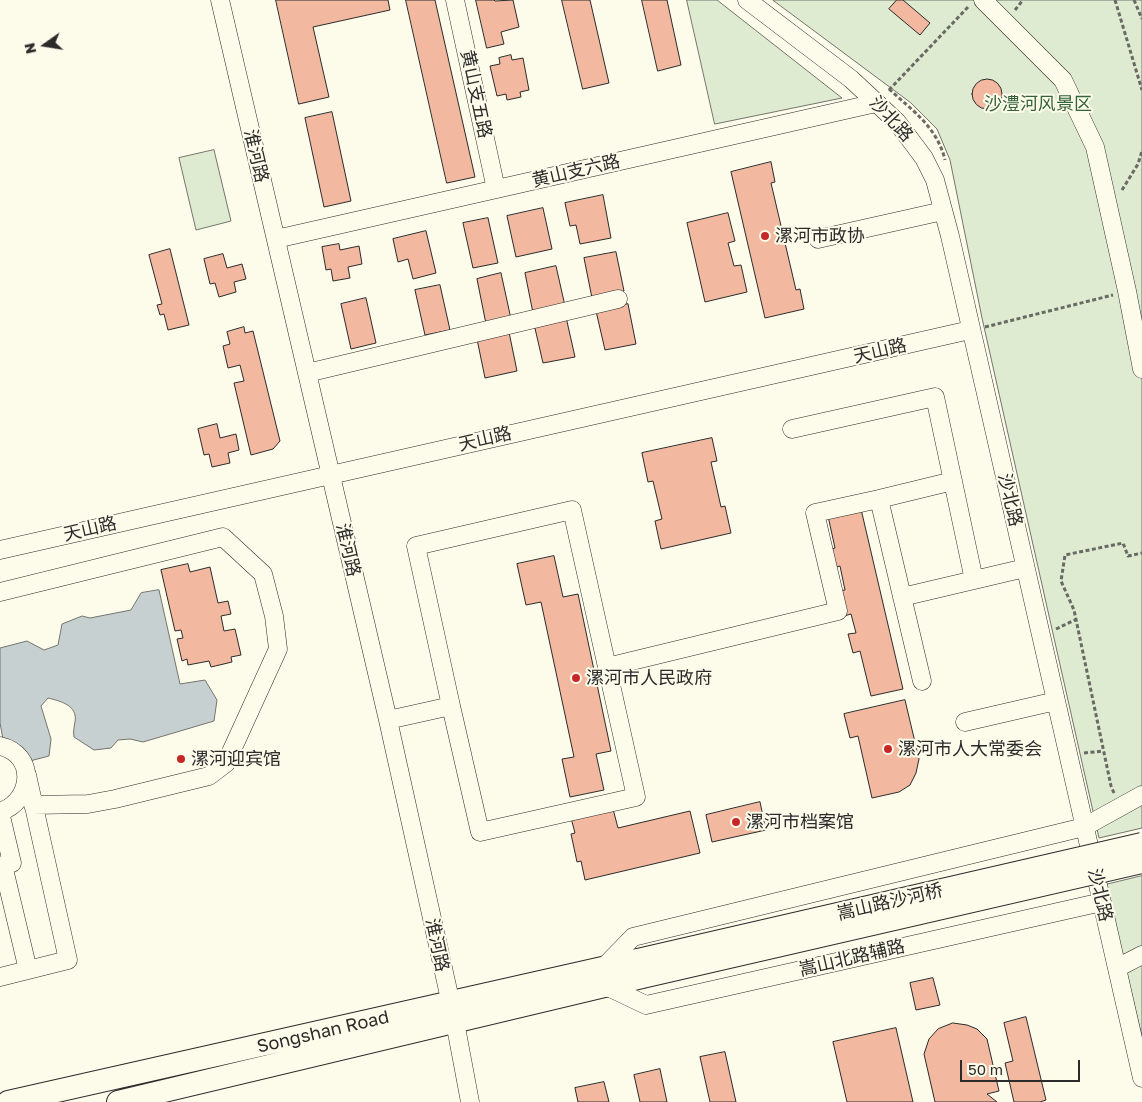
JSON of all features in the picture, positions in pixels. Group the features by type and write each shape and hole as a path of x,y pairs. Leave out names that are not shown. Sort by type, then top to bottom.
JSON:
{"main road":[{"name":"嵩山路沙河桥","path":"640,969 1142,844"},
{"name":"嵩山路沙河桥","path":"640,969 1142,862"},
{"name":"Songshan Road","path":"118,1102 452,1013 640,969"},
{"name":"Songshan Road","path":"8,1102 452,1013"}],"street":[{"name":"淮河路","path":"220,0 388,720 470,1102"},
{"name":"黄山支五路","path":"455,0 496,189"},
{"name":"沙北路","path":"747,0 851,79 897,122 924,158 935,180 1142,1078"},
{"path":"977,2 1063,80 1095,147 1142,369"},
{"name":"黄山支六路","path":"276,239 876,103"},
{"path":"818,239 943,212"},
{"path":"307,373 618,299"},
{"name":"天山路","path":"0,550 970,330"},
{"path":"792,429 935,397 974,580"},
{"path":"607,667 838,612 815,514 953,482"},
{"path":"879,499 922,681"},
{"path":"572,510 636,797 480,832 451,706 416,546 572,510"},
{"path":"0,592 223,537 264,574 274,616 278,648 226,764 209,776 88,804 33,805"},
{"path":"902,597 1025,568"},
{"path":"966,722 1056,701"},
{"path":"388,720 451,706"},
{"path":"0,746 12,750 24,766 68,960 0,977"},
{"path":"26,775 26,785 23,794 17,802 0,812 12,863 2,866 28,970"},
{"path":"604,977 633,937 1084,827 1142,795"},
{"name":"嵩山北路辅路","path":"604,977 646,1005 1102,902"},
{"path":"1117,968 1142,956"}],"path":[{"path":"1115,0 1142,90"},
{"path":"1134,0 1142,19"},
{"path":"876,103 977,2"},
{"path":"1109,211 1138,164 1142,151"},
{"path":"970,330 1127,291"},
{"path":"1120,808 1111,786 1074,610 1061,581 1065,555 1123,543 1128,556 1142,553"},
{"path":"1052,633 1058,627 1075,620"}],"green space":[{"path":"687,0 717,0 842,98 715,124"},
{"name":"沙澧河风景区","path":"773,0 1142,0 1142,828 1099,838 982,318 950,160 937,129 911,103"},
{"path":"214,150 231,221 196,230 179,158"},
{"path":"1142,876 1142,1037 1105,885"}],"shaded area":[{"path":"159,590 180,684 205,680 217,700 214,721 143,742 130,739 118,740 111,748 94,750 74,737 75,716 71,708 63,702 48,698 41,706 51,739 49,756 26,762 3,739 0,723 0,648 27,641 44,650 58,645 62,624 82,616 90,618 131,610 141,593"}],"building":[{"path":"276,0 388,0 390,10 313,27 329,97 299,104"},
{"path":"406,0 435,0 475,177 447,183"},
{"path":"476,0 513,0 519,27 501,32 504,44 487,48"},
{"path":"562,0 590,0 609,83 583,89"},
{"path":"642,0 667,0 681,65 658,71"},
{"path":"897,0 903,0 930,23 920,35 889,9"},
{"path":"511,55 512,60 523,58 529,90 520,92 521,97 507,100 506,94 497,96 490,66 500,64 499,58"},
{"path":"987,79 998,83 1002,94 998,105 987,109 976,105 972,94 976,83"},
{"path":"332,112 351,201 324,207 305,118"},
{"name":"漯河市政协","path":"771,162 775,182 771,183 796,290 800,289 804,309 765,318 731,172"},
{"path":"603,195 611,238 580,244 576,225 570,226 565,203"},
{"path":"543,208 552,249 516,257 507,216"},
{"path":"728,213 735,241 728,243 734,266 741,265 747,292 705,302 687,223"},
{"path":"488,218 498,263 473,268 463,223"},
{"path":"426,231 436,273 413,279 408,259 398,262 393,239"},
{"path":"339,244 340,250 359,246 362,264 348,267 350,278 333,281 331,269 326,270 322,247"},
{"path":"170,249 189,325 168,330 164,314 160,315 157,305 162,304 149,255"},
{"path":"616,252 624,291 592,298 584,258"},
{"path":"223,254 227,268 242,264 246,279 234,282 236,292 219,297 215,283 210,284 204,259"},
{"path":"556,266 565,306 533,313 525,273"},
{"path":"501,273 511,319 486,324 477,279"},
{"path":"440,285 450,330 425,335 415,290"},
{"path":"366,298 376,343 351,349 341,304"},
{"path":"628,304 636,344 605,350 596,311"},
{"path":"566,317 575,357 543,363 534,324"},
{"path":"244,327 245,333 253,331 280,441 273,449 251,455 234,383 244,381 240,365 228,368 223,346 230,344 227,332"},
{"path":"509,332 517,371 485,378 477,339"},
{"path":"217,424 220,438 236,434 239,450 228,453 230,463 212,467 209,454 204,455 198,429"},
{"path":"712,438 717,461 711,462 721,507 725,506 731,533 661,549 655,521 662,519 653,481 648,482 642,453"},
{"path":"861,509 903,689 871,696 860,651 853,653 848,634 856,633 851,614 844,616 838,591 845,590 840,566 833,568 829,550 835,548 828,516"},
{"name":"漯河市人民政府","path":"554,556 563,597 578,594 611,751 596,754 604,790 570,797 562,759 574,757 541,602 526,605 517,564"},
{"path":"188,564 190,572 210,567 218,603 228,601 231,614 221,616 224,631 235,629 241,655 231,657 232,662 211,667 209,661 188,665 187,659 182,661 177,639 183,638 181,630 175,631 161,570"},
{"name":"漯河市人大常委会","path":"905,700 919,759 916,773 910,785 899,792 872,798 858,736 850,738 844,714"},
{"name":"漯河市档案馆","path":"760,802 766,830 712,842 706,815"},
{"path":"613,809 618,828 690,811 700,853 585,880 581,861 577,862 571,834 575,833 571,818"},
{"path":"933,978 940,1005 916,1010 910,983"},
{"path":"1026,1017 1046,1100 1040,1102 1014,1102 1005,1063 1013,1061 1004,1023"},
{"path":"953,1023 977,1029 987,1039 999,1091 987,1094 997,1102 935,1102 924,1054 929,1039 938,1029"},
{"path":"896,1028 913,1102 847,1102 833,1042"},
{"path":"725,1052 736,1102 710,1102 700,1057"},
{"path":"660,1069 667,1102 640,1102 634,1075"},
{"path":"604,1082 609,1102 578,1102 575,1088"}],"place":[{"name":"漯河市政协","path":"765,236"},
{"name":"漯河市人民政府","path":"576,678"},
{"name":"漯河市人大常委会","path":"888,749"},
{"name":"漯河迎宾馆","path":"181,759"},
{"name":"漯河市档案馆","path":"736,822"}]}
